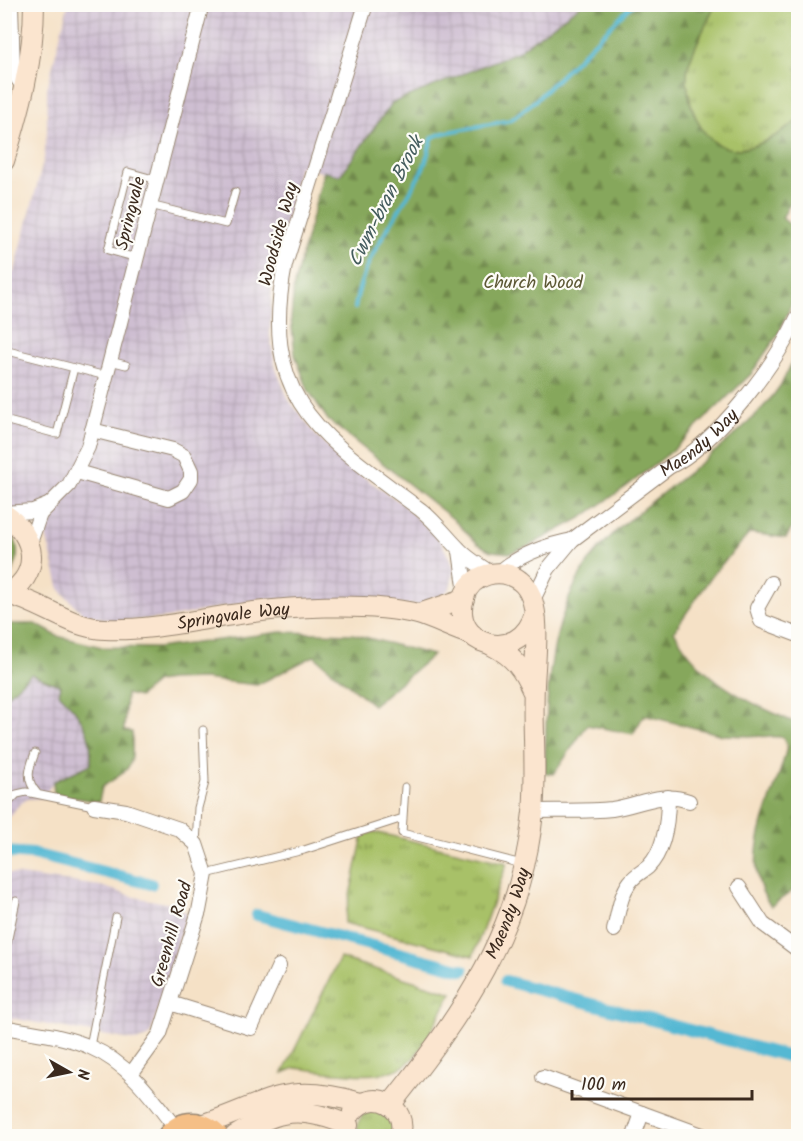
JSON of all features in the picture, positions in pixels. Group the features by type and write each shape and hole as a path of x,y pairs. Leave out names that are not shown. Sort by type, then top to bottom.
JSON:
{"main road":[{"path":"173,1133 191,1124 210,1131"}],"street":[{"path":"11,4 14,72 24,88"},
{"path":"4,161 24,88 31,52 34,4"},
{"name":"Springvale","path":"30,543 34,526 48,505 69,484 77,472 92,430 202,4"},
{"name":"Woodside Way","path":"366,4 285,265 279,308 281,353 296,395 321,429 368,472 423,511 460,551 495,573"},
{"name":"Maendy Way","path":"493,646 505,645 525,634 548,569 572,540 695,449 731,414 771,366 798,316"},
{"path":"77,472 169,498 183,492 190,479 189,464 178,452 92,430"},
{"path":"4,513 33,511 48,505"},
{"path":"4,513 18,523 30,543 30,563 27,575 19,587 6,595"},
{"name":"Maendy Way","path":"465,596 482,577 557,543 572,540"},
{"path":"460,551 465,596 463,618 473,635"},
{"path":"30,563 36,583 53,611"},
{"path":"495,573 507,574 523,582 534,606"},
{"path":"771,583 757,608 760,621 798,635"},
{"name":"Springvale Way","path":"6,595 28,599 69,620 103,629 148,627 272,610 346,608 419,614 473,635"},
{"name":"Springvale Way","path":"419,614 465,596"},
{"name":"Maendy Way","path":"391,1104 431,1054 486,969 517,898 525,865 533,811 534,606"},
{"name":"Maendy Way","path":"473,635 509,654 525,674 533,692"},
{"path":"533,811 611,809 653,797 689,801"},
{"path":"614,930 622,897 630,882 647,868 660,847 668,813 668,797"},
{"path":"94,806 126,811 170,825 187,834 196,844"},
{"name":"Greenhill Road","path":"131,1074 155,1043 199,911 206,874 196,844"},
{"path":"739,887 763,924 798,950"},
{"name":"Greenhill Road","path":"170,1003 251,1028 279,966"},
{"path":"4,1027 90,1046 131,1074 173,1133"},
{"path":"543,1077 705,1137"},
{"path":"210,1131 279,1095 330,1094 361,1103"},
{"path":"235,1137 265,1118 286,1112 315,1113 349,1131 354,1109 361,1103 376,1099 391,1104 401,1117 400,1137"},
{"path":"634,1137 642,1113"}],"lane":[{"path":"137,258 108,250 128,172 157,180"},
{"path":"150,205 226,224 235,192"},
{"path":"4,350 106,376"},
{"path":"110,361 126,365"},
{"path":"4,420 57,434 74,368"},
{"path":"196,844 198,808 205,782 203,730"},
{"path":"35,753 28,775 30,784 37,793"},
{"path":"405,787 402,833 525,865"},
{"path":"4,807 17,794 37,793 69,803 94,806"},
{"path":"206,874 304,850 403,818"},
{"path":"4,957 16,901"},
{"path":"90,1046 116,917"}],"shaded area":[{"path":"68,5 581,5 517,52 392,103 340,177 299,166 272,289 270,336 276,369 289,400 318,438 358,473 401,503 440,540 455,569 450,588 442,596 423,605 263,599 167,618 117,622 82,613 60,590 45,532 5,505 5,282 15,270 44,158 47,132 47,88"},
{"path":"31,674 61,686 59,693 78,712 88,727 92,749 91,764 53,782 43,798 27,799 18,806 5,823 5,697"},
{"path":"5,873 101,886 135,897 171,904 171,909 187,912 150,1036 136,1041 5,1017"}],"green space":[{"name":"Church Wood","path":"581,5 715,5 688,66 689,97 698,122 705,133 724,147 737,149 753,146 785,130 798,120 798,189 782,218 798,231 798,289 779,333 751,374 672,451 581,518 529,546 510,553 491,551 478,544 453,519 328,420 308,390 295,355 291,319 294,285 324,171 340,176 392,103 517,52"},
{"path":"715,5 798,5 798,120 770,139 745,148 724,147 713,141 698,122 689,97 688,66"},
{"path":"798,349 798,518 786,538 750,533 713,574 674,631 685,649 712,677 744,698 798,724 798,887 771,906 761,888 757,868 757,848 787,746 783,737 723,735 644,715 633,734 587,725 554,774 545,773 547,700 559,627 577,581 595,553 643,508 713,453 757,414 780,386"},
{"path":"5,525 17,545 17,560 11,574 5,580"},
{"path":"5,624 36,624 57,636 102,647 157,648 281,632 353,634 433,655 373,705 314,656 257,685 203,679 170,680 156,682 139,697 126,694 124,731 132,732 131,760 125,771 102,787 99,802 54,794 53,782 91,764 88,733 74,709 59,693 61,686 31,674 5,697"},
{"path":"374,832 507,863 473,956 344,923 363,835"},
{"path":"340,958 452,993 423,1045 401,1068 372,1074 295,1068 283,1073"},
{"path":"378,1109 390,1119 391,1135 361,1136 357,1126 362,1115"}],"waterway":[{"name":"Cwm-bran Brook","path":"355,308 359,288 374,252 414,186 426,161 433,137 511,120 537,99 633,4"},
{"path":"4,852 33,854 151,884"},
{"path":"257,915 463,970"},
{"path":"506,981 798,1059"}]}
